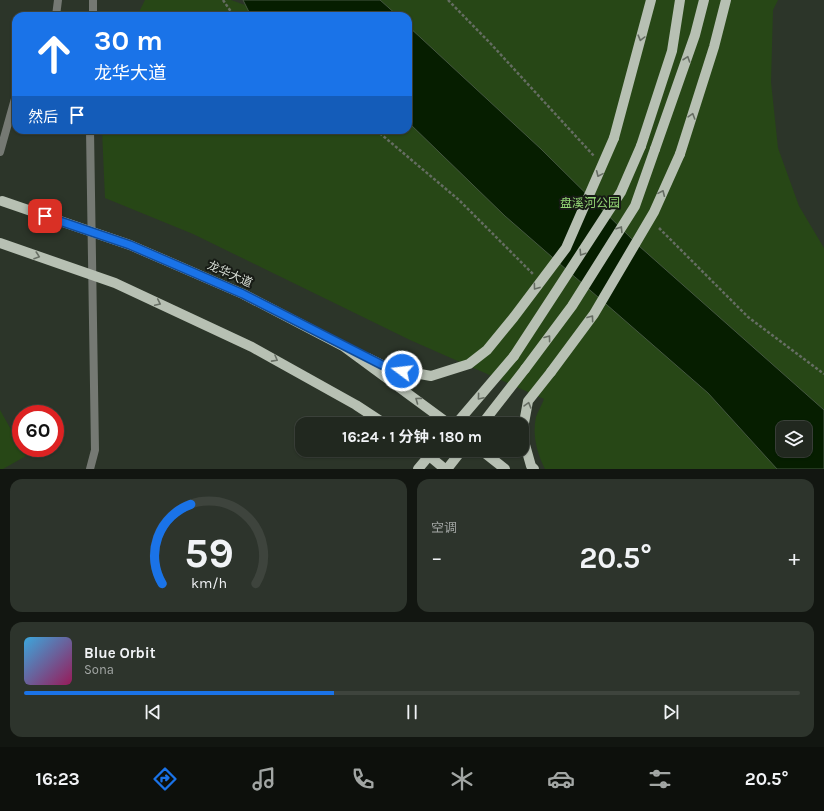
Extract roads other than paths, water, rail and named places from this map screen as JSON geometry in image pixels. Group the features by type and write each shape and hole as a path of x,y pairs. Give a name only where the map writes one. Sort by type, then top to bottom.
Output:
{"main road":[{"path":"343,346 388,368 431,376 469,364 487,350 566,248 614,138 651,0"},
{"path":"462,417 514,356 621,192 641,146 672,51 680,0"},
{"path":"487,417 572,306 635,206 695,35 704,0"},
{"path":"534,469 531,466 522,434 528,401 594,314 654,212 680,154 714,48 726,0"},
{"name":"龙华大道","path":"1,201 137,248 243,294 343,346 439,417"},
{"path":"0,243 115,283 245,343 356,405 374,417"},
{"path":"418,469 428,457"},
{"path":"431,457 446,469 456,457"},
{"path":"490,457 505,469"}],"street":[{"path":"56,12 58,0"},
{"path":"93,0 93,12"},
{"path":"0,152 12,110"},
{"path":"90,134 95,450 90,469"}],"park label":[{"name":"盘溪河公园","path":"590,203"}]}
